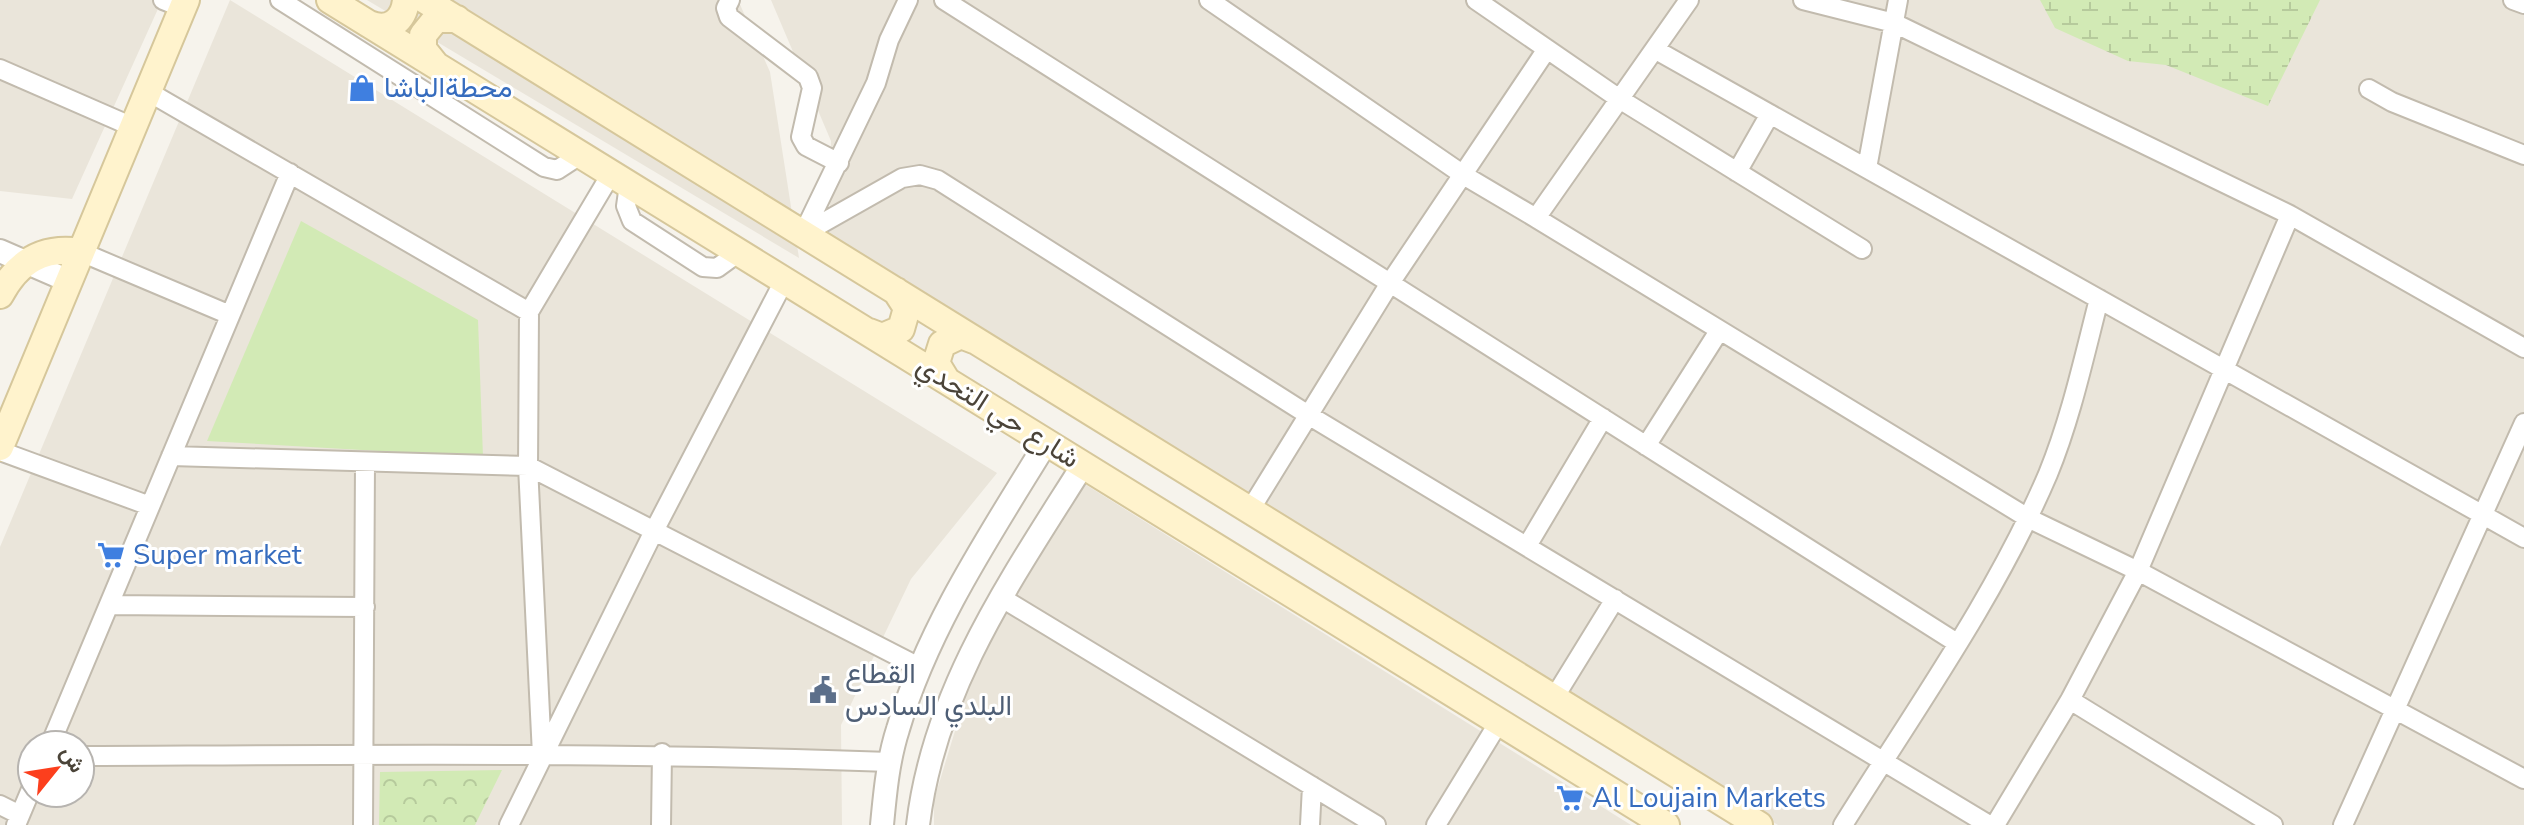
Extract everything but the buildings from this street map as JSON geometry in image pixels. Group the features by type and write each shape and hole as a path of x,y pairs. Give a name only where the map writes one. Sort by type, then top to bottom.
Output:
{"main road":[{"name":"شارع حي التحدي","path":"330,0 1666,825"},
{"path":"369,24 383,27 396,22 404,11 406,0"},
{"name":"شارع حي التحدي","path":"425,0 1759,825"},
{"path":"0,449 133,127 177,3"},
{"path":"435,65 423,49 426,28 436,19 457,19"},
{"path":"0,295 26,262 50,250 81,252"},
{"path":"869,332 889,336 905,323 907,308 896,291"},
{"path":"947,381 936,363 942,344 961,335 974,340"}],"street":[{"path":"280,0 544,167 557,170 580,155"},
{"path":"730,0 726,8 729,17 808,77 812,88 801,137 806,146 839,163"},
{"path":"803,234 839,163 908,0"},
{"path":"944,0 1957,643"},
{"path":"1209,0 1465,176 2028,518 2138,571 2524,779"},
{"path":"1476,0 1621,100 1862,249"},
{"path":"1536,218 1689,0"},
{"path":"1803,0 1894,23 2290,215 2524,348"},
{"path":"1867,168 1898,0"},
{"path":"2513,0 2524,4"},
{"path":"1250,510 1390,283 1465,176 1547,49"},
{"path":"1656,50 2524,538"},
{"path":"0,69 133,127"},
{"path":"2369,89 2524,155"},
{"path":"147,91 529,312"},
{"path":"1737,172 1770,114"},
{"path":"57,729 290,173"},
{"path":"803,234 902,178 929,177 1310,416 1992,825 2070,700 2138,571 2290,215"},
{"path":"542,758 528,466 529,312 620,179"},
{"path":"0,251 69,281"},
{"path":"81,252 230,315"},
{"path":"509,825 654,531 784,281"},
{"path":"1843,825 1957,643 2028,518 2054,456 2099,299"},
{"path":"1646,446 1719,331"},
{"path":"1527,546 1603,418"},
{"path":"2343,825 2524,423"},
{"path":"882,825 897,730 921,668 959,589 1046,443"},
{"path":"0,449 150,506"},
{"path":"171,456 528,466 921,668"},
{"path":"363,825 365,462"},
{"path":"918,825 928,770 954,683 1083,465"},
{"path":"1000,520 1021,517 1032,527 1036,541"},
{"path":"1002,598 1376,825"},
{"path":"1554,698 1615,599"},
{"path":"109,605 365,607"},
{"path":"2070,700 2273,825"},
{"path":"1436,825 1499,722"},
{"path":"661,825 662,753"},
{"path":"96,756 542,758 662,753 890,762"},
{"path":"1310,825 1312,786"},
{"path":"0,805 18,820"}],"shaded area":[{"path":"0,0 162,0 72,199 0,191"},
{"path":"230,0 997,473 911,579 841,725 842,825 0,825 0,547"},
{"path":"367,0 738,0 770,72 799,258"},
{"path":"771,0 2524,0 2524,825 1778,825 829,251 831,141"},
{"path":"1075,478 1631,825 934,825 934,800 986,629"}],"green space":[{"path":"2040,0 2320,0 2268,106 2166,65 2128,61 2055,28"},
{"path":"301,221 478,320 483,457 207,441"},
{"path":"502,770 475,825 379,825 380,772"}],"place":[{"name":"محطةالباشا","path":"362,88"},
{"name":"Super market","path":"111,555"},
{"name":"القطاع البلدي السادس","path":"823,690"},
{"name":"Al Loujain Markets","path":"1570,798"}]}
